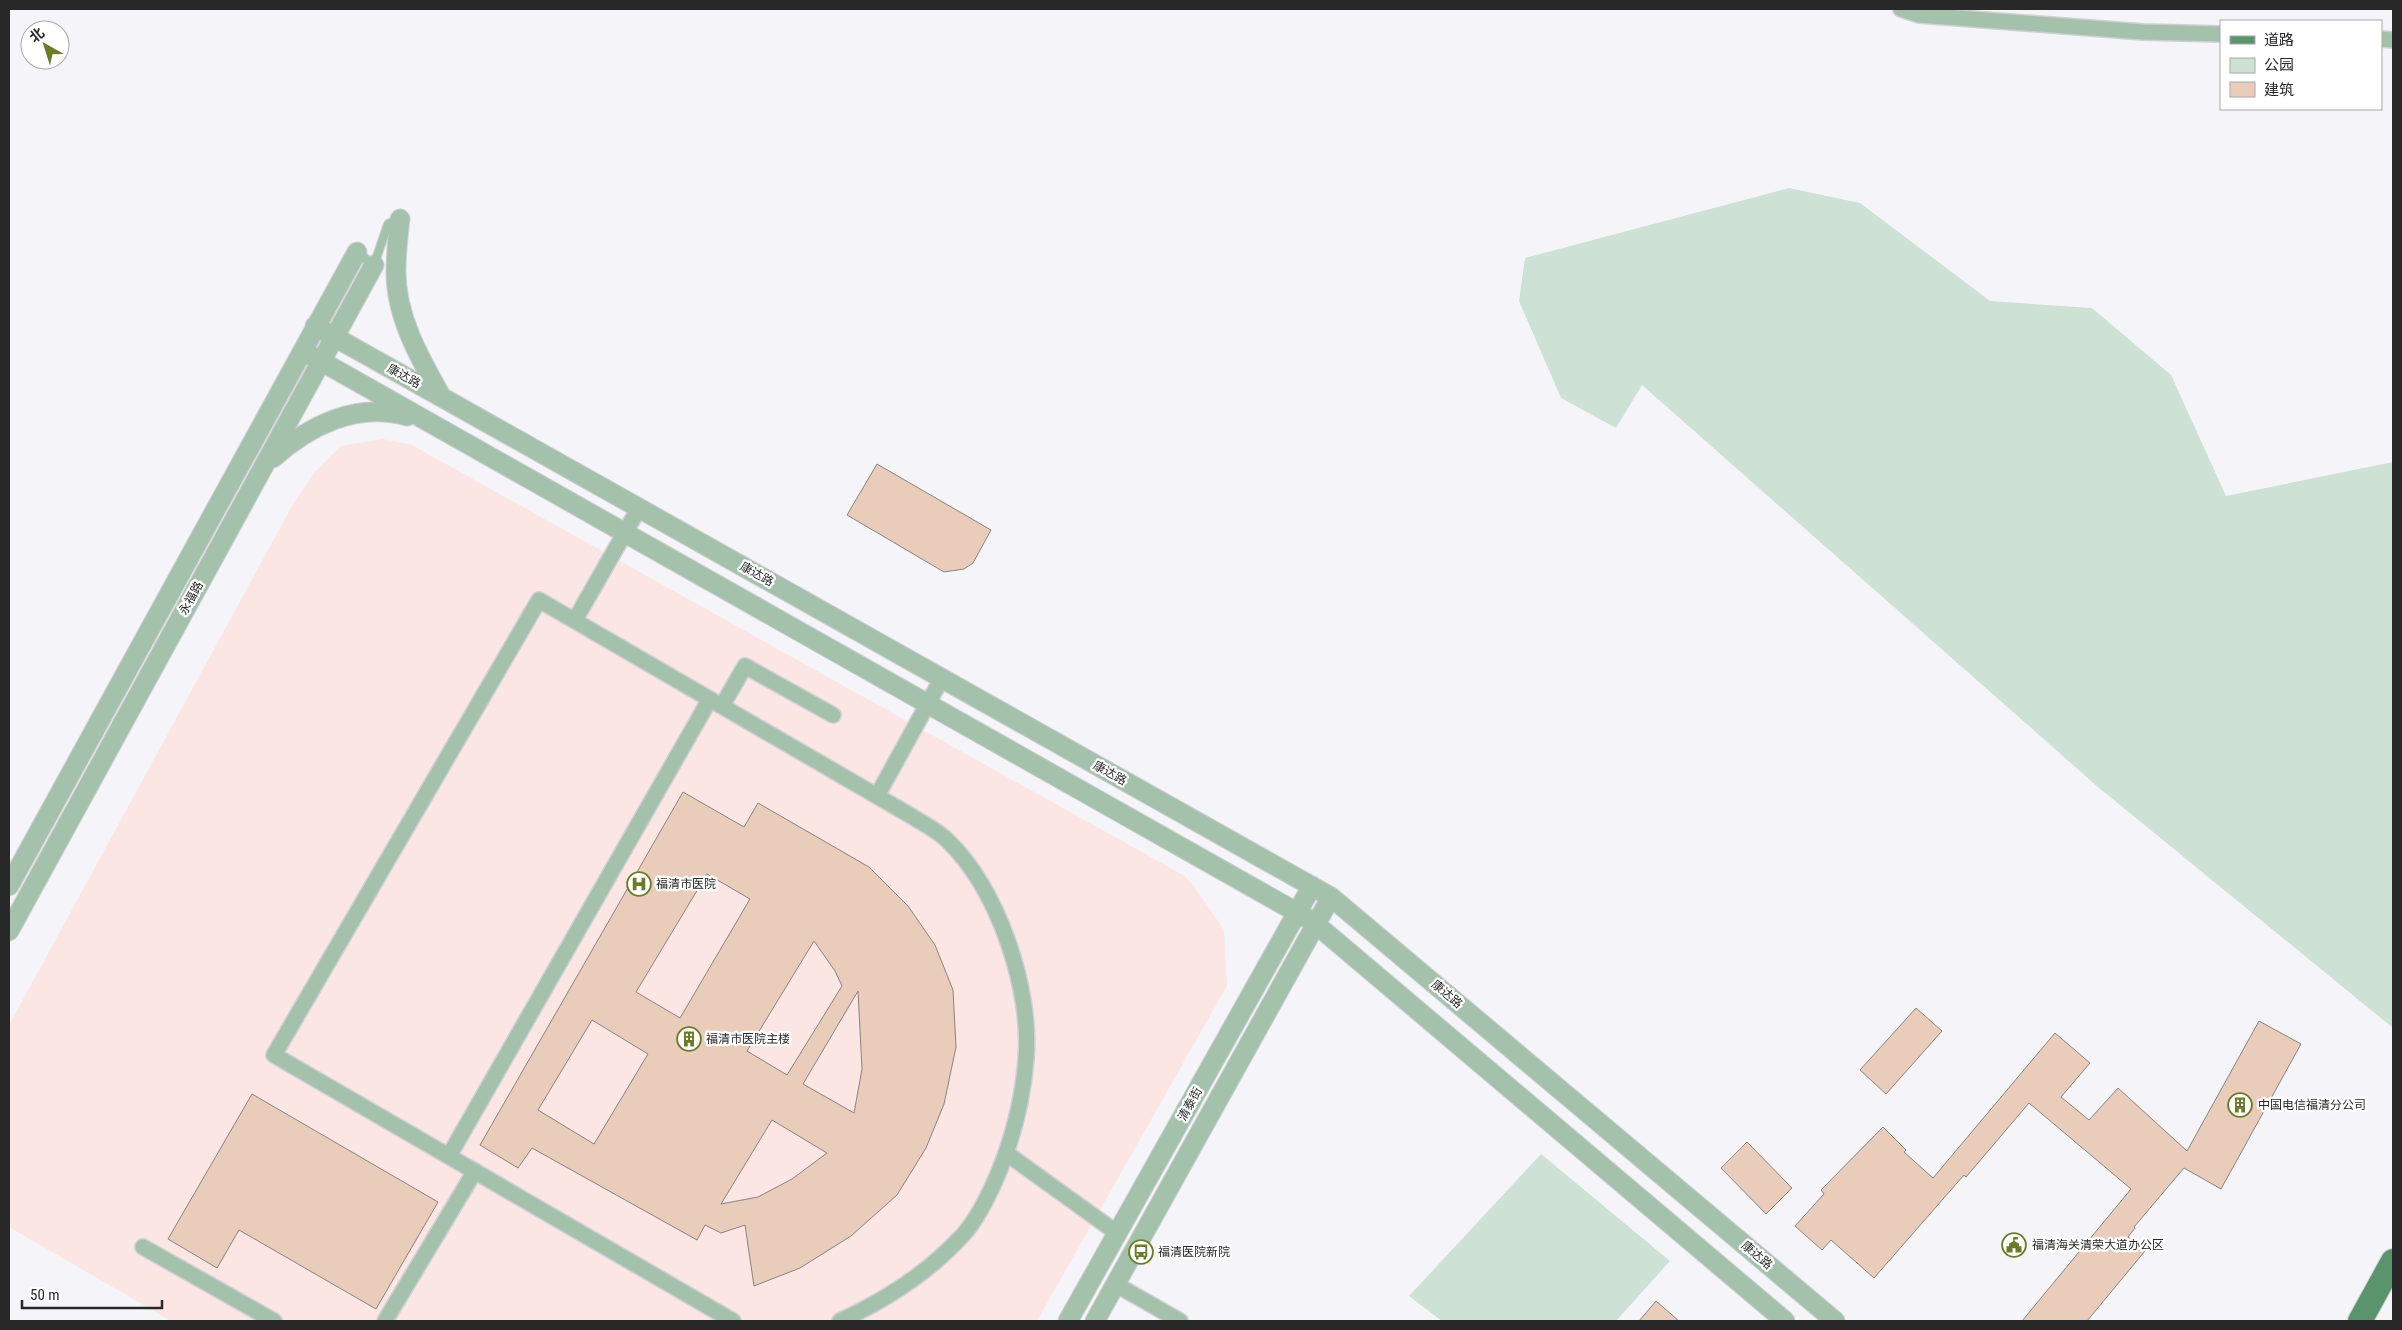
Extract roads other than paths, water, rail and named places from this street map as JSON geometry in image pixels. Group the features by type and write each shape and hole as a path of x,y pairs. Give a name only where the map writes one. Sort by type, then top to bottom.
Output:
{"main road":[{"path":"2360,1321 2393,1262"}],"street":[{"path":"1900,9 1919,14 2003,15 2143,32 2220,34"},
{"path":"400,219 395,270 399,303 410,338 442,397"},
{"name":"永福路","path":"9,886 357,252"},
{"name":"永福路","path":"9,931 374,264"},
{"name":"康达路","path":"315,326 1331,897 1835,1321"},
{"path":"303,351 1316,925 1785,1321"},
{"path":"263,467 290,444 320,425 361,411 392,412 428,422"},
{"path":"575,620 626,534 639,508"},
{"path":"733,1321 274,1055 539,600 877,796 947,839 973,871 997,911 1014,962 1025,1015 1026,1058 1012,1138 992,1188 964,1234 918,1277 865,1309 840,1321"},
{"path":"449,1156 716,703 745,666 833,715"},
{"path":"877,796 942,678"},
{"name":"清泰街","path":"1068,1321 1312,886"},
{"name":"清泰街","path":"1095,1321 1331,897"},
{"path":"1006,1153 1117,1232"},
{"path":"385,1321 474,1171"},
{"path":"143,1246 274,1321"},
{"path":"1115,1284 1180,1321"}],"lane":[{"path":"357,252 374,264 388,224 400,219"}],"place":[{"name":"福清市医院","path":"639,884"},
{"name":"福清市医院主楼","path":"689,1039"},
{"name":"中国电信福清分公司","path":"2240,1105"},
{"name":"福清海关清荣大道办公区","path":"2014,1245"},
{"name":"福清医院新院","path":"1141,1252"}]}
